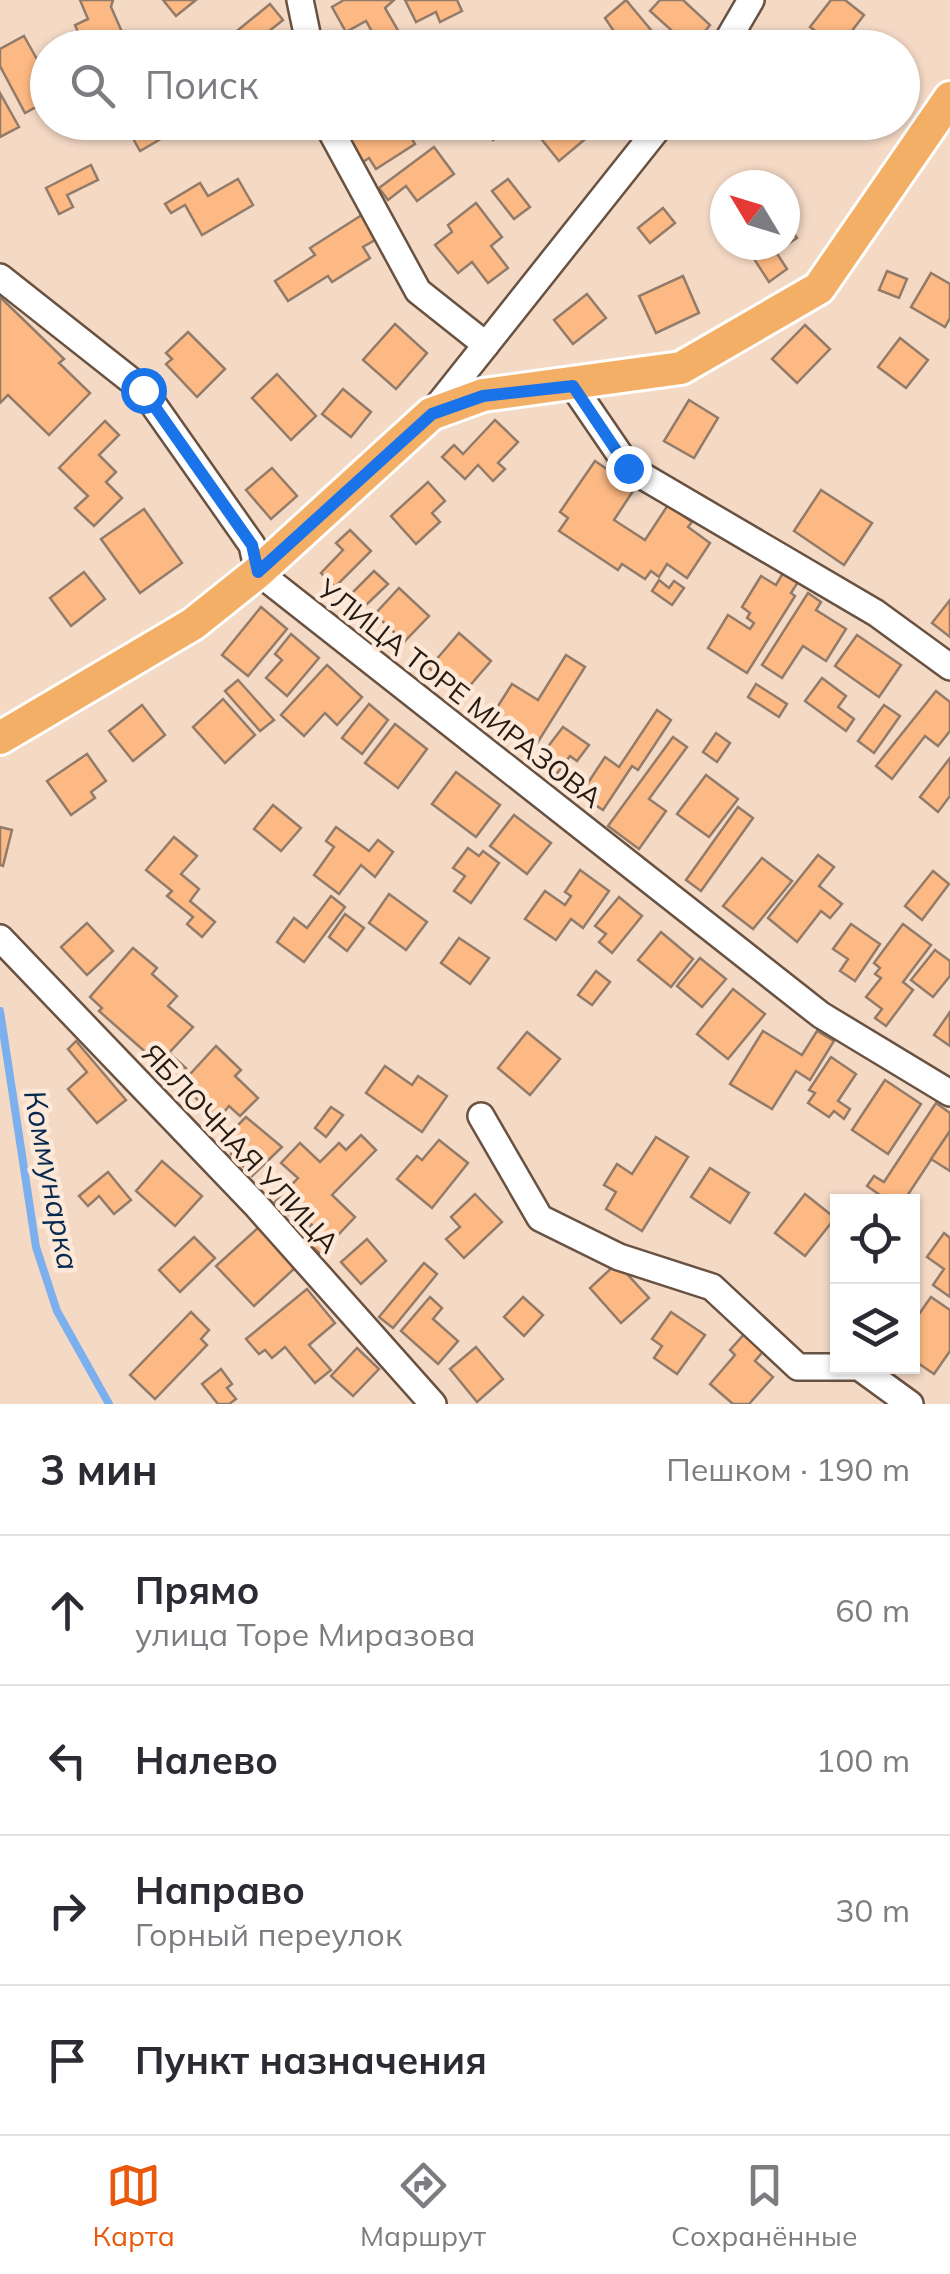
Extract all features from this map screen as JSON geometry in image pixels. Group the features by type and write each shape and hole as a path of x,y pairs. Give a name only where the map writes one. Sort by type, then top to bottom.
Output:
{"main road":[{"path":"0,738 193,624 258,572 432,414 483,396 680,368 819,288 950,98"}],"street":[{"path":"300,0 306,30"},
{"path":"734,30 751,0"},
{"path":"336,140 418,291 486,345"},
{"path":"432,414 649,140"},
{"name":"УЛИЦА ТОРЕ МИРАЗОВА","path":"0,277 143,390 252,545 258,572 821,1015 950,1094"},
{"path":"573,386 628,468 876,613 950,668"},
{"name":"ЯБЛОЧНАЯ УЛИЦА","path":"0,938 255,1204 433,1404"},
{"path":"480,1116 540,1218 619,1257 712,1286 798,1367 858,1367 910,1404"}],"building":[{"path":"80,0 113,0 111,7 121,30 77,30 75,25 88,19"},
{"path":"163,0 196,0 176,16"},
{"path":"344,0 394,0 385,8 398,30 371,30 366,21 345,30 332,7"},
{"path":"405,0 457,0 462,11 440,22 436,12 416,22"},
{"path":"626,0 651,30 613,30 605,18"},
{"path":"660,0 683,0 710,25 706,30 671,30 650,11"},
{"path":"831,0 845,0 864,15 853,30 810,27"},
{"path":"270,4 283,20 270,30 238,30"},
{"path":"24,36 30,47 30,110 25,113 0,66 0,49"},
{"path":"0,93 19,127 0,137"},
{"path":"134,140 159,140 140,151"},
{"path":"345,140 413,140 415,144 376,169 369,158 360,164"},
{"path":"542,140 584,140 559,161"},
{"path":"434,147 454,174 417,201 406,186 388,200 379,188"},
{"path":"91,165 98,180 67,195 73,207 59,214 46,188"},
{"path":"238,179 253,205 202,235 185,205 171,213 165,204 200,183 208,196"},
{"path":"508,179 530,207 514,219 492,191"},
{"path":"476,203 502,237 491,246 508,268 488,283 472,262 458,273 435,245 452,232 448,225"},
{"path":"663,208 675,223 650,243 638,228"},
{"path":"365,213 380,237 363,247 370,258 332,282 328,276 288,301 275,281 315,255 310,248"},
{"path":"755,260 781,260 787,269 769,282"},
{"path":"887,271 907,279 899,298 879,290"},
{"path":"931,273 950,284 950,318 945,327 911,307"},
{"path":"683,276 699,313 656,333 639,296"},
{"path":"587,294 606,318 573,344 554,320"},
{"path":"0,297 64,359 59,363 90,393 49,435 8,395 0,403"},
{"path":"395,324 427,353 396,389 363,360"},
{"path":"805,325 830,349 797,383 772,359"},
{"path":"188,332 225,369 197,397 166,364 172,359 166,353"},
{"path":"900,338 928,360 906,388 878,367"},
{"path":"277,374 316,416 291,440 252,398"},
{"path":"343,389 371,412 351,437 322,414"},
{"path":"689,400 718,418 694,458 664,441"},
{"path":"495,420 518,442 498,463 505,469 493,481 478,465 465,479 442,457 454,445 463,454"},
{"path":"105,421 119,435 99,455 116,472 106,482 122,498 94,526 75,508 88,496 59,468"},
{"path":"595,461 635,488 614,520 645,540 668,505 692,522 688,527 710,543 687,578 667,564 659,577 651,571 645,579 622,564 618,570 559,531 568,518 560,512"},
{"path":"272,468 297,496 271,519 246,490"},
{"path":"428,482 445,501 432,513 440,522 416,544 391,516"},
{"path":"821,490 872,523 844,565 794,531"},
{"path":"144,509 182,563 140,593 101,539"},
{"path":"350,530 371,551 335,587 321,573 343,550 336,543"},
{"path":"374,571 388,584 365,606 352,593"},
{"path":"84,572 105,599 71,626 50,598"},
{"path":"783,573 798,582 791,593 795,596 747,673 708,648 728,615 750,629 754,623 742,607 761,576 776,585"},
{"path":"659,580 669,588 674,581 684,588 672,605 652,591"},
{"path":"399,588 429,616 404,642 375,614"},
{"path":"808,593 821,602 816,610 846,629 826,661 803,646 782,678 762,665"},
{"path":"950,600 950,637 932,623"},
{"path":"261,607 287,629 248,676 222,655"},
{"path":"459,633 491,661 461,696 429,668"},
{"path":"291,634 319,658 287,696 266,678 282,660 275,654"},
{"path":"857,635 901,665 879,697 835,666"},
{"path":"566,655 585,667 536,745 491,717 512,684 538,700"},
{"path":"327,665 362,697 337,725 325,713 304,736 281,715"},
{"path":"822,678 846,696 838,707 854,719 846,731 805,701"},
{"path":"238,680 274,720 260,731 225,691"},
{"path":"756,684 787,704 779,717 748,697"},
{"path":"936,691 950,702 950,731 938,746 925,736 892,779 876,766"},
{"path":"223,699 255,735 225,763 193,727"},
{"path":"369,704 388,720 362,754 342,738"},
{"path":"142,705 165,735 133,761 109,731"},
{"path":"884,705 900,716 874,753 858,741"},
{"path":"657,710 671,720 638,770 632,766 603,810 580,795 605,757 619,767"},
{"path":"395,724 427,749 398,788 365,763"},
{"path":"563,727 589,745 577,761 570,756 556,775 537,761"},
{"path":"716,733 730,743 717,762 703,752"},
{"path":"673,737 687,747 649,799 666,811 639,849 608,826"},
{"path":"87,754 106,781 91,792 95,798 71,815 47,781"},
{"path":"950,758 950,796 938,812 920,797"},
{"path":"456,772 500,805 476,837 432,804"},
{"path":"706,775 738,799 709,837 677,814"},
{"path":"273,805 301,828 281,851 254,829"},
{"path":"738,807 753,818 701,891 686,880"},
{"path":"514,815 551,843 527,874 490,846"},
{"path":"0,827 12,830 3,866 0,865"},
{"path":"336,827 369,851 378,840 393,852 375,877 361,865 339,894 314,875 334,847 326,841"},
{"path":"174,837 197,856 181,874 199,889 190,901 215,922 202,937 187,924 193,917 167,896 172,891 146,870"},
{"path":"468,848 479,856 483,851 499,863 471,903 454,891 465,876 453,868"},
{"path":"818,855 834,867 819,886 842,904 830,918 821,911 797,942 768,918"},
{"path":"762,858 792,881 753,929 723,906"},
{"path":"580,870 609,891 583,928 571,919 556,940 525,919 545,891 565,905 571,896 565,892"},
{"path":"933,871 949,884 922,920 905,906"},
{"path":"389,894 427,922 406,950 369,923"},
{"path":"331,896 345,907 304,962 277,942 294,918 307,928"},
{"path":"619,897 642,916 612,953 599,942 606,934 595,926"},
{"path":"345,914 364,928 347,951 329,937"},
{"path":"87,923 113,951 87,975 61,947"},
{"path":"851,924 880,944 855,981 840,971 848,959 833,949"},
{"path":"903,924 931,945 903,982 913,990 886,1026 875,1018 882,1009 866,997 881,978 875,974 880,968 874,963"},
{"path":"661,932 693,959 671,987 638,960"},
{"path":"459,938 489,958 470,984 441,963"},
{"path":"133,948 157,968 152,974 177,996 168,1006 193,1027 169,1053 186,1068 172,1084 155,1069 159,1064 99,1011 102,1008 90,997"},
{"path":"935,950 950,961 950,976 933,997 911,980"},
{"path":"700,958 726,979 702,1007 677,986"},
{"path":"596,971 610,982 592,1005 578,995"},
{"path":"733,989 765,1014 728,1059 697,1034"},
{"path":"950,1012 950,1046 934,1035"},
{"path":"763,1031 802,1055 817,1031 834,1041 810,1080 796,1071 772,1109 730,1084"},
{"path":"527,1032 560,1059 530,1095 498,1068"},
{"path":"76,1041 126,1100 97,1123 68,1089 87,1072 68,1049"},
{"path":"216,1046 241,1070 235,1076 258,1098 240,1116 229,1106 218,1119 181,1084"},
{"path":"831,1057 856,1074 838,1101 850,1109 844,1119 834,1111 829,1117 808,1103 815,1093 809,1090"},
{"path":"385,1066 412,1085 418,1076 447,1096 422,1132 366,1093"},
{"path":"885,1080 921,1104 888,1154 852,1130"},
{"path":"936,1103 950,1113 950,1131 908,1194 878,1194 867,1186 874,1176 884,1182"},
{"path":"331,1107 343,1115 326,1137 315,1128"},
{"path":"246,1117 282,1147 252,1176 231,1154 237,1148 226,1137"},
{"path":"950,1131 950,1171 931,1159"},
{"path":"361,1135 376,1150 332,1195 355,1217 320,1254 301,1235 312,1225 295,1208 288,1215 275,1202 298,1178 281,1163 300,1143 320,1162 339,1143 346,1150"},
{"path":"656,1137 688,1157 642,1231 606,1209 616,1192 604,1185 617,1164 632,1174"},
{"path":"439,1140 468,1163 432,1208 397,1179 417,1156 422,1160"},
{"path":"162,1161 202,1196 175,1226 136,1191"},
{"path":"710,1168 749,1193 730,1223 691,1197"},
{"path":"108,1172 131,1200 114,1214 99,1196 88,1206 79,1196"},
{"path":"475,1194 502,1222 464,1258 446,1239 460,1227 451,1217"},
{"path":"805,1194 830,1214 830,1224 805,1256 775,1233"},
{"path":"259,1227 296,1267 254,1306 216,1266"},
{"path":"944,1233 950,1238 950,1297 933,1285 944,1269 927,1257"},
{"path":"194,1237 215,1258 180,1292 159,1270"},
{"path":"367,1239 386,1261 361,1284 341,1262"},
{"path":"424,1263 437,1274 393,1328 379,1317"},
{"path":"617,1263 649,1298 621,1323 590,1288"},
{"path":"307,1289 335,1323 309,1345 331,1370 315,1383 285,1347 272,1358 265,1350 259,1354 246,1339"},
{"path":"430,1297 442,1308 433,1319 458,1341 438,1364 401,1331"},
{"path":"523,1297 543,1315 524,1336 504,1317"},
{"path":"931,1297 950,1310 950,1351 934,1374 920,1364 920,1313"},
{"path":"191,1312 209,1330 201,1339 207,1345 155,1399 130,1375"},
{"path":"671,1312 705,1335 677,1374 654,1358 662,1346 652,1339"},
{"path":"747,1331 766,1348 755,1361 773,1377 749,1404 733,1404 710,1384 735,1355 730,1350"},
{"path":"476,1347 503,1379 477,1402 450,1369"},
{"path":"357,1348 379,1369 353,1396 331,1376"},
{"path":"221,1369 232,1384 227,1388 236,1399 229,1404 218,1404 202,1384"}],"waterway":[{"name":"Коммунарка","path":"0,1011 36,1247 57,1311 109,1404"}],"route":[{"path":"143,390 252,545 258,572 393,445 432,414 483,396 573,386 628,468"}]}
